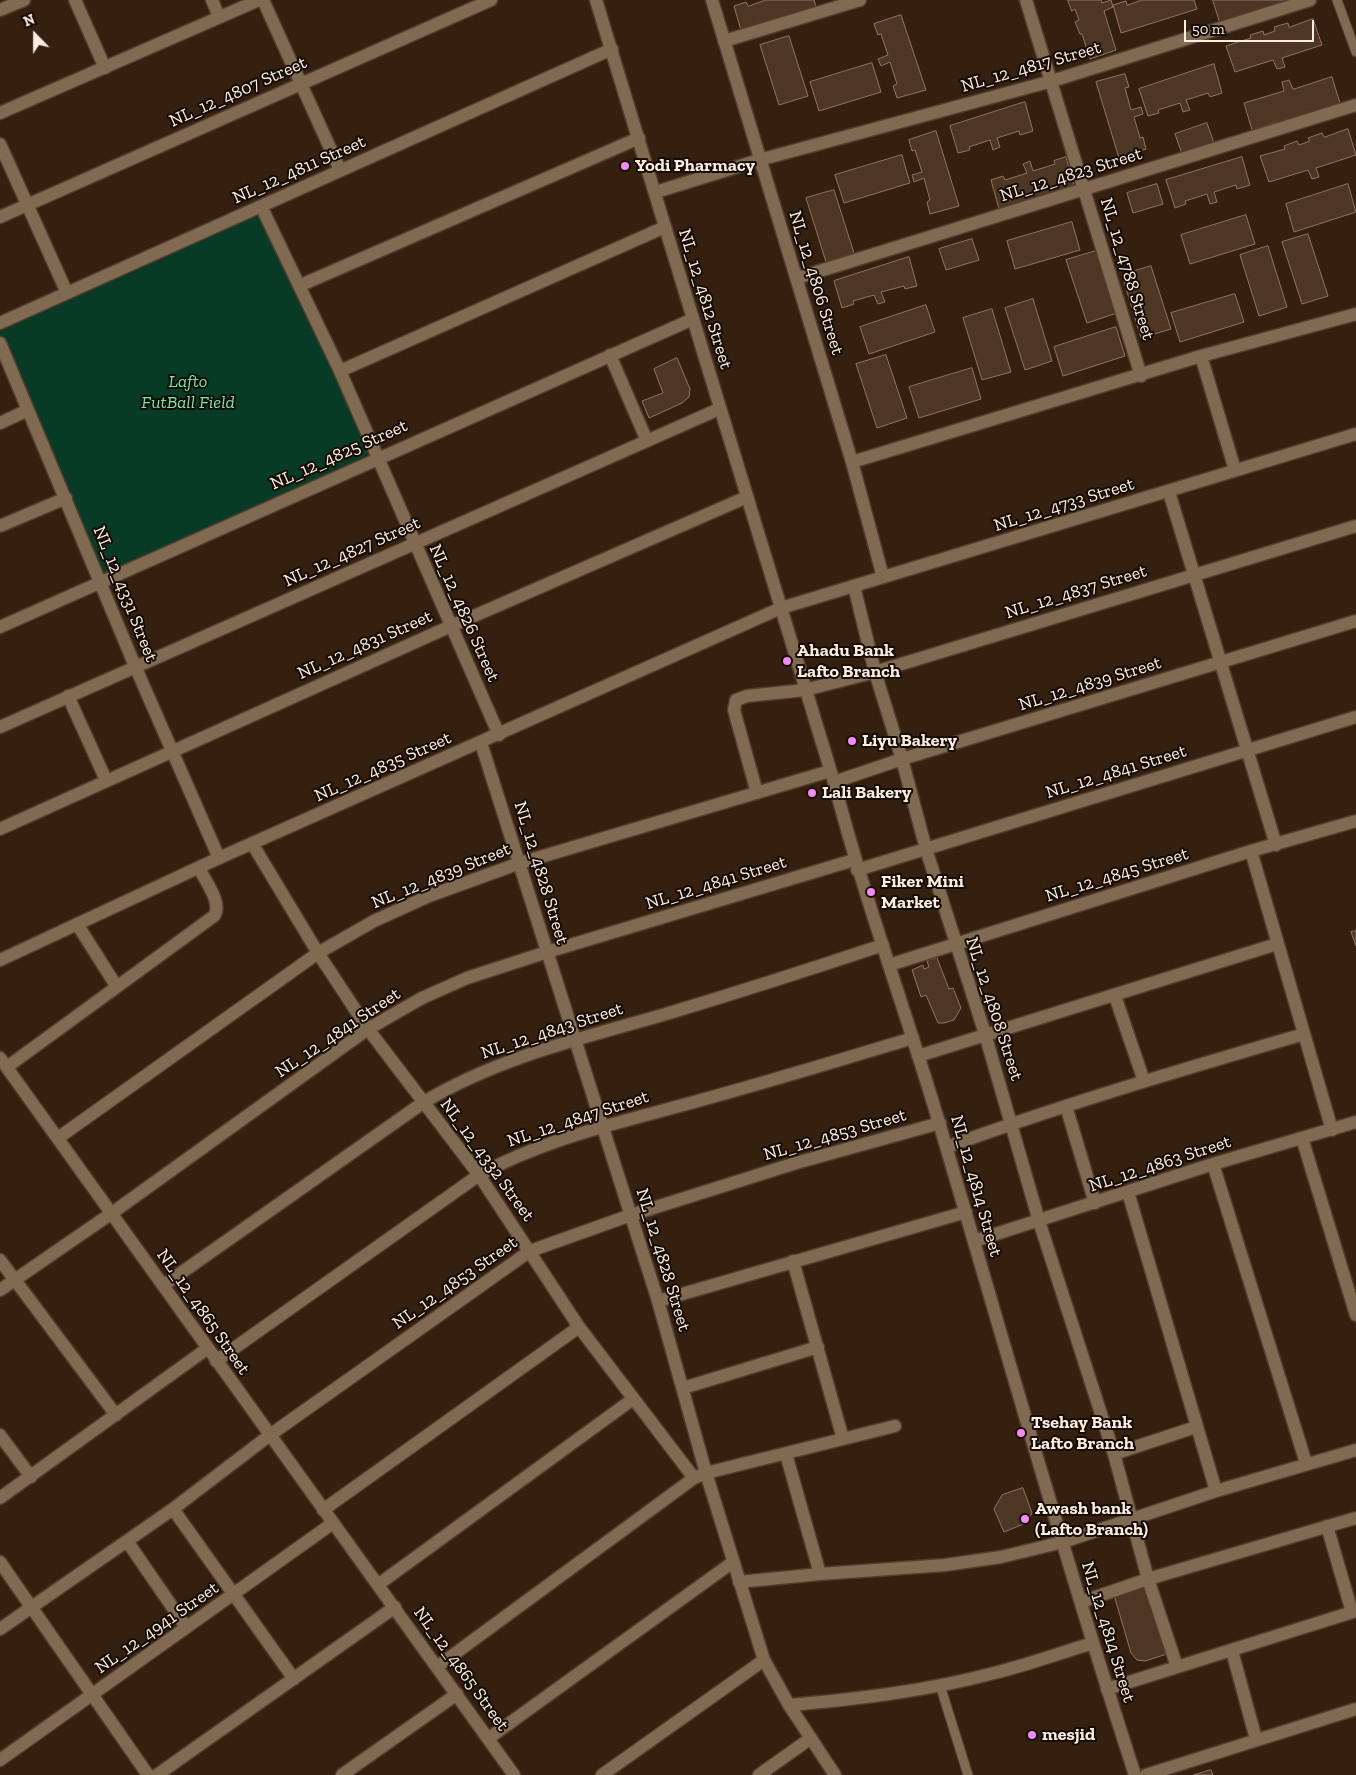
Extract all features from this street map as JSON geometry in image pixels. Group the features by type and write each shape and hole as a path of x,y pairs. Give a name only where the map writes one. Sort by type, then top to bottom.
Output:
{"street":[{"path":"0,10 24,0"},
{"path":"75,0 105,68"},
{"path":"212,0 218,17"},
{"path":"0,113 258,0"},
{"path":"263,0 340,170"},
{"name":"NL_12_4807 Street","path":"0,217 491,0"},
{"name":"NL_12_4812 Street","path":"596,0 656,192 719,409 782,608"},
{"name":"NL_12_4806 Street","path":"712,0 852,462 883,577"},
{"path":"724,41 860,0"},
{"name":"NL_12_4788 Street","path":"1026,0 1141,376"},
{"name":"NL_12_4817 Street","path":"656,192 760,160 1052,80 1310,0"},
{"name":"NL_12_4811 Street","path":"0,323 612,49"},
{"name":"NL_12_4823 Street","path":"797,278 1356,105"},
{"path":"301,285 639,138"},
{"path":"0,144 67,293"},
{"name":"NL_12_4826 Street","path":"261,206 301,285 340,371 499,734"},
{"path":"340,371 665,227"},
{"path":"852,462 1141,376 1201,356 1356,314"},
{"name":"NL_12_4825 Street","path":"0,626 100,580 693,319"},
{"name":"NL_12_4331 Street","path":"0,343 171,751 220,858"},
{"path":"610,355 647,441"},
{"path":"1201,356 1235,470"},
{"name":"NL_12_4827 Street","path":"0,727 719,409"},
{"path":"0,423 28,410"},
{"name":"NL_12_4733 Street","path":"782,608 1356,434"},
{"path":"1169,492 1276,845"},
{"name":"NL_12_4831 Street","path":"0,829 451,626 747,497"},
{"path":"0,526 66,498"},
{"name":"NL_12_4837 Street","path":"757,792 734,710 736,700 747,696 805,690 875,672 1356,526"},
{"name":"NL_12_4808 Street","path":"854,586 875,672 902,759 926,848 984,1034 1039,1221"},
{"name":"NL_12_4814 Street","path":"782,608 832,776 856,865 940,1123 1062,1542 1135,1775"},
{"name":"NL_12_4835 Street","path":"0,960 220,858 253,845 782,608"},
{"name":"NL_12_4839 Street","path":"58,1138 318,953 374,921 429,896 520,863 757,792 902,759 1356,621"},
{"path":"68,696 106,780"},
{"name":"NL_12_4841 Street","path":"0,1290 112,1213 368,1029 422,998 467,978 547,952 856,865 926,848 1356,717"},
{"name":"NL_12_4828 Street","path":"481,743 658,1301 706,1473 764,1660 789,1705 835,1775"},
{"name":"NL_12_4845 Street","path":"889,965 1251,851 1356,821"},
{"name":"NL_12_4332 Street","path":"253,845 318,953 368,1029 479,1175 579,1327 694,1478"},
{"path":"1251,851 1332,1130"},
{"path":"3,1063 117,987 214,916 218,911 217,904 199,868"},
{"path":"77,924 117,987"},
{"name":"NL_12_4843 Street","path":"164,1285 424,1102 455,1084 521,1056 740,992 883,944"},
{"path":"918,1056 1277,944"},
{"path":"1115,996 1144,1081"},
{"path":"947,1147 1144,1081 1304,1034"},
{"name":"NL_12_4847 Street","path":"216,1361 479,1175 530,1151 604,1127 770,1082 913,1038"},
{"name":"NL_12_4865 Street","path":"3,1063 164,1285 323,1510 438,1666 514,1775"},
{"path":"1066,1106 1095,1203"},
{"name":"NL_12_4863 Street","path":"974,1241 1213,1164 1356,1122"},
{"name":"NL_12_4853 Street","path":"0,1629 127,1542 270,1435 530,1251 631,1215 796,1163 940,1123"},
{"path":"1302,1138 1356,1315"},
{"path":"1213,1164 1306,1464"},
{"path":"1128,1192 1216,1492"},
{"path":"658,1301 966,1212"},
{"path":"1039,1221 1114,1454 1148,1579 1177,1667"},
{"path":"0,1260 116,1415"},
{"path":"793,1261 843,1439"},
{"path":"323,1510 579,1327"},
{"path":"683,1388 818,1347"},
{"path":"0,1498 208,1348"},
{"path":"379,1584 633,1399"},
{"path":"438,1666 694,1478 706,1473 895,1426"},
{"path":"1114,1454 1196,1427"},
{"path":"0,1435 31,1477"},
{"path":"739,1582 945,1565 1001,1557 1062,1542 1216,1492 1356,1450"},
{"path":"786,1454 820,1574"},
{"path":"173,1509 294,1679"},
{"path":"1080,1602 1148,1579 1356,1518"},
{"name":"NL_12_4941 Street","path":"0,1760 333,1523"},
{"path":"1107,1688 1354,1612 1327,1526"},
{"path":"127,1542 186,1627"},
{"path":"0,1562 148,1775"},
{"path":"489,1738 733,1562"},
{"path":"157,1775 395,1607"},
{"path":"789,1705 866,1698 994,1674 1093,1642"},
{"path":"1232,1651 1256,1739"},
{"path":"602,1775 764,1660"},
{"path":"342,1775 457,1694"},
{"path":"1146,1775 1356,1708"},
{"path":"759,1775 811,1738"}],"lane":[{"path":"1337,0 1356,52"},
{"path":"940,1685 968,1775"}],"green space":[{"name":"Lafto FutBall Field","path":"260,208 378,458 102,584 34,411 0,335 0,323"}],"building":[{"path":"766,0 814,0 817,10 742,34 734,6 746,2 748,6"},
{"path":"1068,0 1101,0 1102,3 1111,0 1113,7 1104,11 1116,50 1090,59 1082,34 1080,34 1075,22 1079,20 1075,9 1072,11"},
{"path":"1142,0 1194,0 1197,9 1121,33 1113,5 1126,1 1127,5"},
{"path":"1213,0 1293,0 1220,22"},
{"path":"901,15 926,90 897,98 893,86 897,84 890,62 881,66 878,59 888,55 881,34 878,35 874,24"},
{"path":"1313,19 1322,45 1282,58 1285,67 1277,69 1273,60 1235,72 1226,46 1251,38 1250,35 1263,31 1264,35 1275,31 1274,27 1288,23 1289,27"},
{"path":"789,36 808,96 779,105 760,45"},
{"path":"872,63 881,92 819,111 810,82"},
{"path":"1214,64 1222,93 1210,97 1208,93 1186,100 1190,110 1183,112 1180,103 1158,110 1159,113 1148,116 1139,89"},
{"path":"1125,74 1129,87 1125,88 1131,110 1141,107 1143,114 1134,117 1140,138 1143,137 1146,149 1119,158 1096,82"},
{"path":"1332,77 1340,103 1315,111 1316,114 1303,118 1302,115 1291,118 1292,122 1278,126 1277,122 1252,130 1244,103 1284,91 1282,82 1289,80 1293,89"},
{"path":"1025,102 1033,131 1020,135 1019,131 997,138 1000,147 993,150 990,140 969,147 970,150 958,153 950,126"},
{"path":"1207,123 1214,143 1182,154 1175,134"},
{"path":"1348,129 1356,155 1316,168 1319,177 1312,179 1308,170 1269,182 1260,156 1285,149 1284,146 1297,141 1299,145 1310,141 1308,138 1322,133 1324,137"},
{"path":"936,131 959,206 930,214 927,202 930,200 924,178 914,182 912,175 922,172 915,150 912,151 909,140"},
{"path":"902,155 910,183 844,203 835,175"},
{"path":"1066,157 1074,185 999,209 991,180 1003,176 1005,180 1027,173 1023,164 1030,161 1033,171 1055,164 1054,161"},
{"path":"1242,157 1250,185 1237,189 1236,185 1214,192 1217,202 1210,204 1207,194 1185,201 1186,204 1175,208 1166,180"},
{"path":"1157,184 1163,204 1133,213 1127,193"},
{"path":"1348,184 1356,212 1294,232 1286,204"},
{"path":"834,190 854,253 826,262 806,198"},
{"path":"1246,215 1255,244 1190,264 1181,235"},
{"path":"1072,222 1080,250 1015,269 1007,241"},
{"path":"1308,234 1328,296 1302,304 1282,242"},
{"path":"972,239 979,260 946,270 939,249"},
{"path":"1268,246 1287,307 1259,316 1240,255"},
{"path":"1096,251 1117,313 1087,323 1066,260"},
{"path":"909,257 917,286 905,289 904,286 881,292 885,302 878,304 874,295 853,301 854,304 842,308 834,281"},
{"path":"1151,266 1171,329 1141,338 1122,275"},
{"path":"1235,294 1244,322 1180,342 1171,313"},
{"path":"1033,299 1052,361 1025,370 1005,308"},
{"path":"926,305 935,332 869,354 860,327"},
{"path":"992,309 1011,372 982,380 963,318"},
{"path":"1116,327 1125,356 1063,376 1054,347"},
{"path":"886,355 907,418 877,428 856,364"},
{"path":"677,358 690,389 689,397 682,403 649,418 642,401 663,393 654,369"},
{"path":"972,368 981,399 919,418 909,387"},
{"path":"1356,931 1356,946 1351,932"},
{"path":"937,958 949,989 953,988 961,1008 954,1020 944,1023 938,1023 926,995 921,997 912,970 923,965 924,969 929,967 927,961"},
{"path":"1023,1488 1032,1513 1026,1523 1004,1532 994,1509 1002,1495"},
{"path":"1144,1583 1167,1654 1145,1661 1137,1660 1131,1653 1114,1595"},
{"path":"1211,1770 1213,1775 1194,1775"}],"place":[{"name":"Yodi Pharmacy","path":"625,166"},
{"name":"Ahadu Bank Lafto Branch","path":"787,661"},
{"name":"Liyu Bakery","path":"852,741"},
{"name":"Lali Bakery","path":"812,793"},
{"name":"Fiker Mini Market","path":"871,892"},
{"name":"Tsehay Bank Lafto Branch","path":"1021,1433"},
{"name":"Awash bank (Lafto Branch)","path":"1025,1519"},
{"name":"mesjid","path":"1032,1735"}]}
